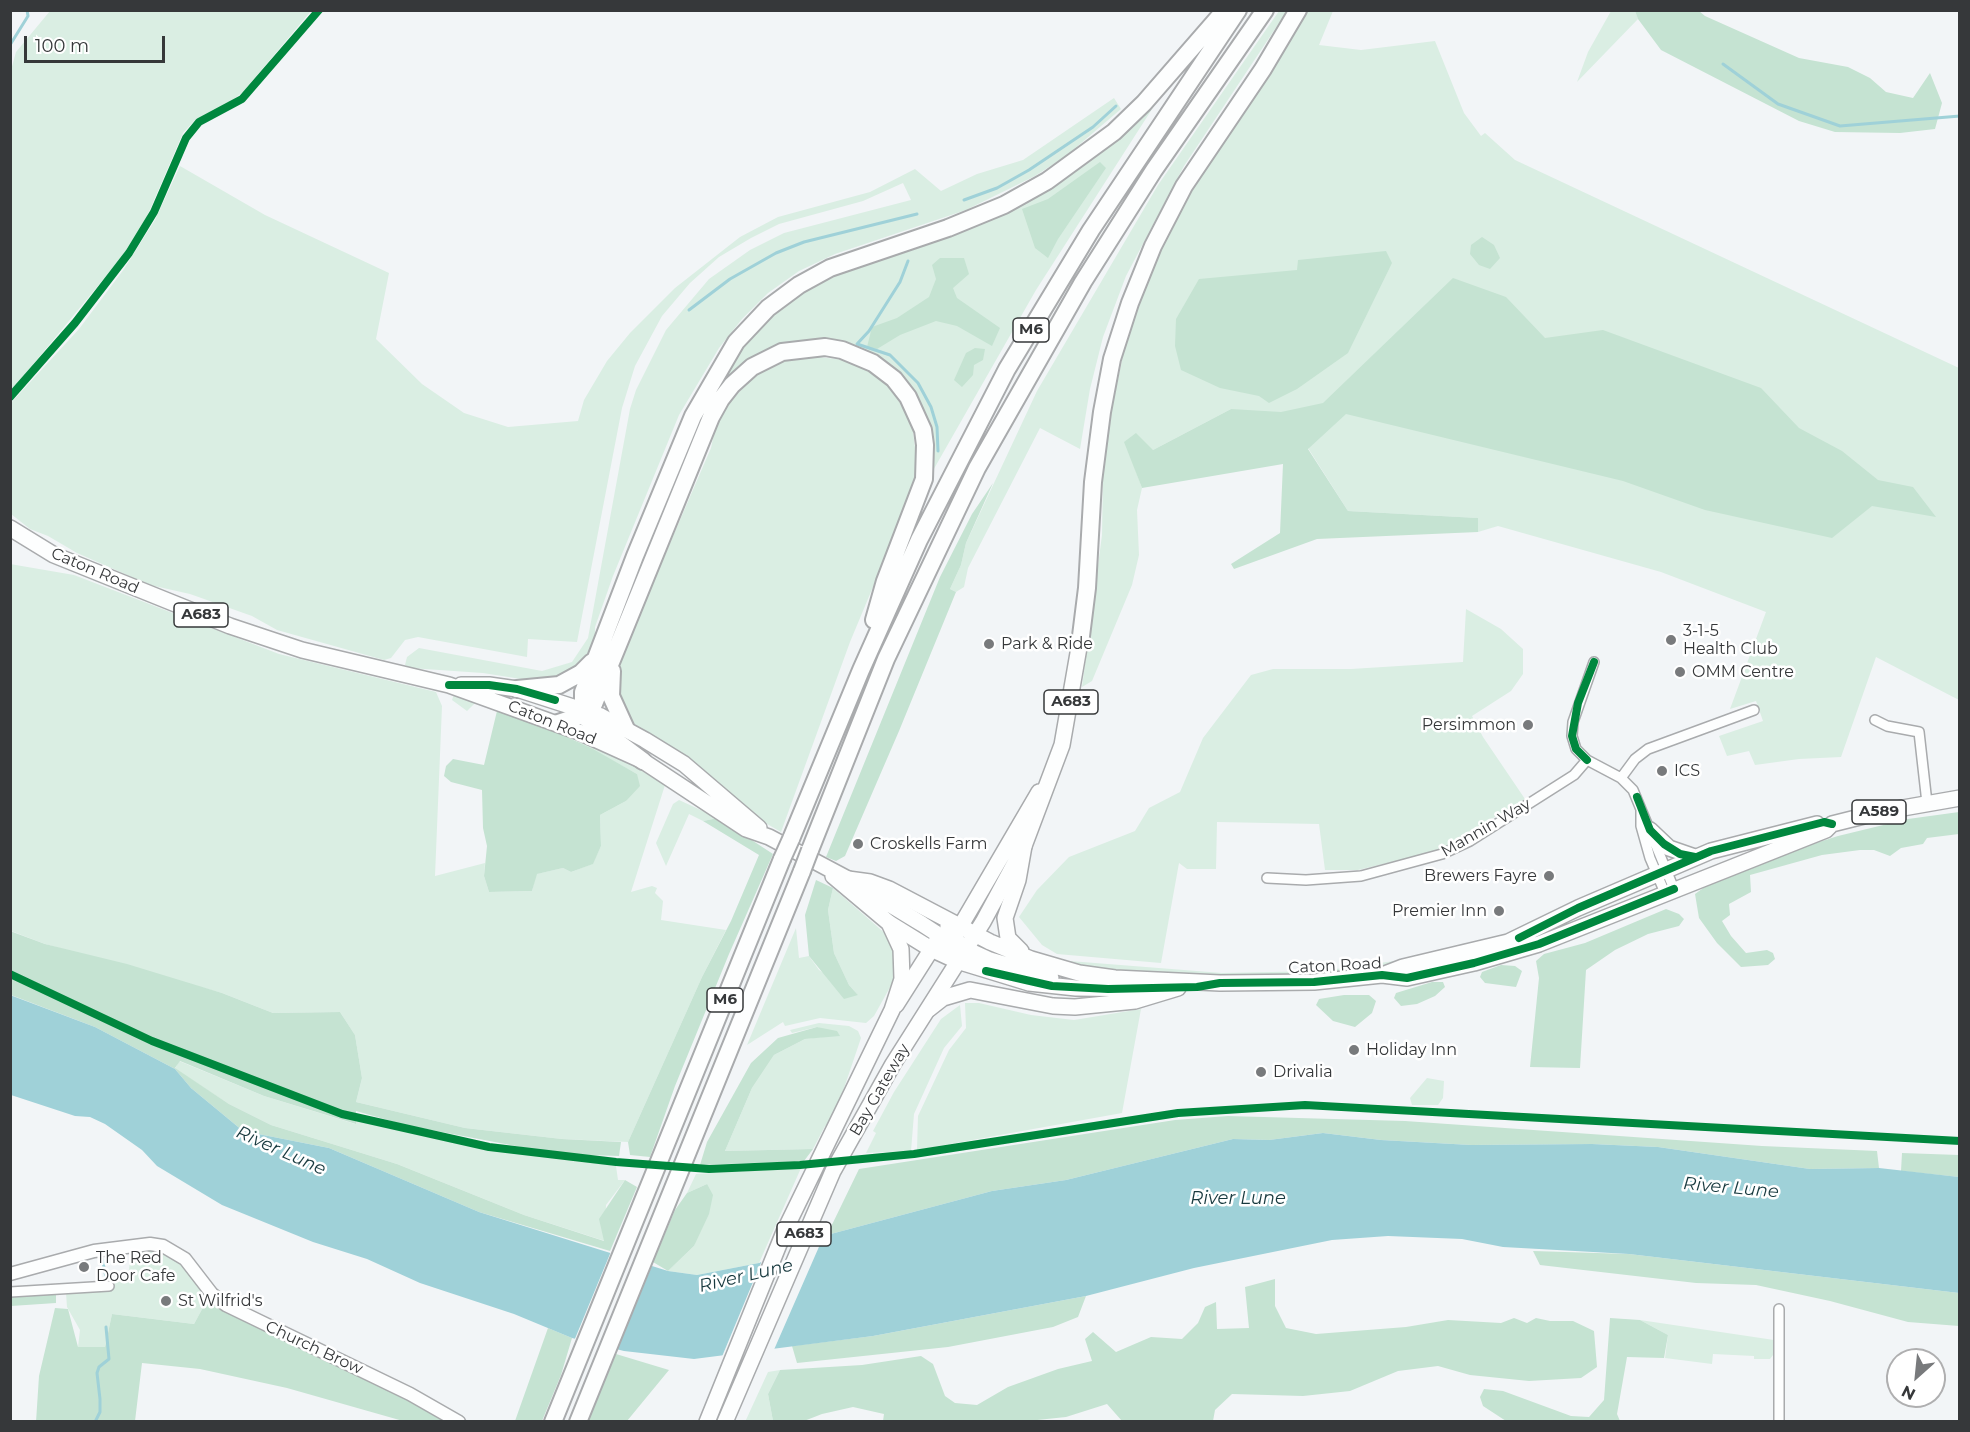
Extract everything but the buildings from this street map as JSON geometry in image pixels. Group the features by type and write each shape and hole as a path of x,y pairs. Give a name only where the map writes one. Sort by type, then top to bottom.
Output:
{"highway":[{"path":"643,761 591,723 586,711 583,692 594,659 693,416 736,342 753,324 799,285 830,268 948,228 1004,205 1047,181 1122,125 1225,10"},
{"name":"M6","path":"553,1422 782,859 861,670 919,540 1007,369 1091,230 1238,10"},
{"name":"M6","path":"578,1422 886,659 977,468 1095,263 1160,160 1265,10"},
{"path":"1081,636 1100,422 1112,359 1130,303 1153,246 1184,186 1263,69 1298,10"},
{"path":"558,723 586,711 614,659 711,417 721,399 732,385 766,359 793,349 825,347 859,356 894,379 917,412 925,445 924,479 885,581 861,670"},
{"path":"517,689 559,685 581,673 594,659"},
{"path":"614,659 611,696 626,729"}],"main road":[{"name":"Caton Road","path":"10,528 54,555 160,600 269,640 449,685 558,723 643,761 746,829 769,837 827,870 950,932 976,935 1031,959 1078,973 1115,978 1220,983 1314,982 1383,975 1403,967 1522,943 1665,881 1695,857 1753,839 1824,822 1832,825"},
{"name":"A683","path":"962,955 976,935 1024,846 1055,766 1070,709 1081,636"},
{"name":"Caton Road","path":"449,685 489,685 517,689 586,711 626,729 684,764 769,837"},
{"name":"A683","path":"950,932 1055,766"},
{"name":"Caton Road","path":"1522,943 1562,917 1581,917 1751,848 1771,849 1826,830 1832,825 1959,798"},
{"path":"1650,830 1669,848 1695,857"},
{"path":"1024,846 1018,880 1005,918 1005,928 1008,938 1015,947 1031,959"},
{"name":"Caton Road","path":"827,870 844,889 889,923 931,949 962,955 1029,983 1076,988 1178,988 1220,983"},
{"name":"Caton Road","path":"889,923 901,949 902,979 892,1010"},
{"path":"931,949 950,932 962,955"},
{"name":"A683","path":"892,1010 931,949"},
{"name":"Bay Gateway","path":"725,1422 810,1221 893,1064 962,955"},
{"path":"927,1010 943,998 970,990 1043,1004 1075,1007 1135,1001 1178,988"},
{"name":"Bay Gateway","path":"707,1422 784,1232 892,1010"},
{"path":"731,1422 754,1350"}],"street":[{"path":"1594,662 1578,703 1572,736 1576,749 1587,760 1621,778 1633,790 1650,830 1665,881"},
{"path":"1621,778 1635,759 1648,748 1754,710"},
{"path":"1875,720 1887,726 1919,732 1927,803"},
{"name":"Mannin Way","path":"1267,878 1306,880 1361,876 1442,854 1470,841 1574,776 1587,760"},
{"path":"1641,808 1641,826 1665,881"},
{"name":"Church Brow","path":"10,1274 94,1251 150,1244 163,1246 185,1259 212,1294 226,1305 410,1394 459,1422"},
{"path":"10,1292 109,1286"},
{"path":"1779,1309 1779,1422"}],"green space":[{"path":"50,11 311,11 243,92 227,104 195,120 183,133 145,221 121,258 11,391 11,70 16,52"},
{"path":"1279,11 1287,11 1184,166 1126,276 1103,337 1090,389 1080,449 1040,428 968,568 964,587 956,592 950,589 961,565 966,543 1037,391 1158,185"},
{"path":"1308,11 1333,11 1319,45 1361,50 1435,41 1464,113 1481,136 1485,133 1515,160 1959,368 1959,700 1876,657 1841,757 1799,759 1755,765 1749,751 1727,756 1719,736 1763,721 1756,701 1730,709 1766,612 1661,572 1498,526 1478,532 1477,518 1348,511 1308,448 1231,409 1153,450 1125,441 1142,488 1137,510 1139,555 1132,585 1092,681 1082,687 1102,535 1103,475 1111,412 1124,351 1137,308 1163,245 1189,195"},
{"path":"1611,11 1635,11 1638,19 1577,82 1588,52"},
{"path":"1635,11 1699,11 1705,16 1799,58 1848,67 1870,78 1886,92 1913,98 1930,73 1942,103 1935,129 1900,133 1835,132 1799,121 1661,50 1638,19"},
{"path":"1163,92 1036,290 931,474 932,450 880,361 771,350 700,424 696,423 745,343 764,322 807,287 1037,195 1072,174 1126,128"},
{"path":"1114,98 1121,109 1066,156 1035,176 966,210 835,254 799,271 768,293 742,319 719,348 679,415 613,576 595,627 595,641 589,657 578,671 540,682 483,673 410,668 405,665 407,657 419,648 542,671 572,662 588,638 630,409 636,390 666,330 709,279 750,250 784,233 911,200 903,183 863,201 779,224 751,238 719,257 690,283 662,316 635,366 622,408 577,642 528,639 527,657 418,637 405,640 391,658 384,660 277,630 252,616 190,594 150,585 77,553 48,536 30,529 11,514 10,404 79,329 124,269 155,220 180,166 265,215 389,273 376,339 422,384 464,413 508,427 578,421 584,400 607,361 630,333 675,288 740,237 778,217 870,192 915,169 941,191 977,174 1023,160"},
{"path":"1100,162 1106,168 1058,239 1048,258 1035,248 1022,209 1048,199"},
{"path":"1482,237 1494,245 1500,258 1490,269 1479,265 1470,254 1471,245"},
{"path":"1386,251 1392,263 1348,353 1297,389 1269,403 1259,396 1220,388 1181,370 1175,346 1176,319 1199,279 1297,270 1298,260"},
{"path":"940,258 964,258 969,274 953,288 957,298 1000,328 992,346 957,326 936,321 900,335 877,349 867,347 872,327 897,318 929,297 936,279 932,265"},
{"path":"1453,278 1506,297 1545,338 1603,330 1761,388 1799,428 1842,451 1878,480 1913,487 1936,517 1872,506 1832,538 1705,510 1623,481 1346,414 1308,449 1348,511 1478,518 1478,532 1317,539 1234,569 1231,564 1280,533 1283,464 1142,488 1124,442 1136,433 1153,450 1231,409 1281,412 1323,403"},
{"path":"975,348 985,349 983,360 974,365 973,375 962,387 954,380 966,353"},
{"path":"810,356 845,360 865,368 895,393 912,424 917,463 913,491 850,642 781,832 762,821 694,763 638,728 627,715 614,692 617,666 711,448 716,424 725,408 758,371 777,362"},
{"path":"993,483 966,543 961,565 950,589 956,592 845,856 836,861 826,857 940,577 972,514"},
{"path":"10,564 74,575 279,654 436,692 442,706 435,876 485,863 484,876 489,892 532,891 536,874 563,868 571,872 592,864 601,846 600,815 626,801 637,774 570,738 477,701 467,711 452,700 454,694 527,716 621,758 665,785 631,892 652,886 657,888 655,893 663,901 661,920 726,930 702,977 628,1142 562,1139 465,1128 356,1102 362,1078 355,1035 340,1012 273,1013 222,993 45,944 11,931"},
{"path":"1466,609 1501,629 1523,649 1523,674 1511,691 1472,716 1483,737 1525,799 1438,851 1358,870 1325,870 1319,824 1217,822 1216,869 1187,869 1179,863 1161,963 1057,954 1042,945 1019,917 1037,890 1069,857 1135,831 1149,808 1180,792 1203,738 1251,675 1273,669 1351,669 1463,662"},
{"path":"497,711 543,726 593,749 637,774 640,786 626,801 600,815 601,846 593,864 571,872 563,868 537,874 532,891 489,892 484,876 487,846 483,828 482,790 451,782 444,776 446,766 453,759 484,765"},
{"path":"679,800 718,818 703,821 689,814 666,866 656,843 673,804"},
{"path":"1959,812 1959,834 1927,838 1923,844 1901,848 1890,856 1874,850 1822,855 1750,875 1751,892 1729,904 1730,915 1722,921 1746,953 1767,950 1773,953 1775,959 1768,965 1741,967 1717,943 1699,918 1695,894 1713,881 1750,864 1838,836 1908,819"},
{"path":"718,818 773,854 675,1086 650,1157 630,1155 628,1142 702,977 731,921 759,855 703,821"},
{"path":"816,880 833,888 828,910 834,953 849,985 858,995 844,999 809,956 805,915"},
{"path":"833,888 887,935 898,959 894,980 874,1016 866,1023 820,1018 785,1026 783,1022 747,1045 796,928 799,958 809,956 819,970 858,995 849,985 834,953 828,910"},
{"path":"1666,909 1679,914 1684,919 1679,926 1648,934 1615,950 1586,970 1580,1068 1530,1067 1539,978 1536,961 1544,954 1585,943"},
{"path":"10,931 45,944 127,964 222,993 273,1013 340,1012 355,1035 362,1078 356,1102 465,1128 562,1139 621,1142 619,1156 558,1154 405,1125 356,1111 356,1124 264,1096 180,1061 175,1068 229,1104 271,1125 397,1164 524,1215 604,1241 599,1219 625,1180 637,1187 610,1251 479,1212 329,1148 243,1131 191,1088 175,1069 95,1027 11,995"},
{"path":"1409,959 1410,962 1334,974 1261,977 1120,976 1057,960 1222,973 1321,971"},
{"path":"1501,965 1515,966 1522,971 1516,987 1485,983 1480,977 1482,972"},
{"path":"1432,982 1443,982 1445,987 1435,996 1417,1004 1401,1006 1394,998 1396,993"},
{"path":"1344,995 1369,995 1376,1001 1372,1013 1355,1027 1333,1021 1316,1005 1319,999"},
{"path":"965,1003 979,1003 1031,1015 1074,1020 1141,1009 1122,1113 917,1150 918,1116 949,1050 966,1028"},
{"path":"960,1005 962,1026 944,1048 914,1114 911,1151 866,1153 876,1133 873,1131 894,1092 941,1019"},
{"path":"819,1023 849,1026 858,1031 861,1038 829,1125 825,1126 813,1149 725,1151 752,1088 774,1055 805,1039 839,1035 817,1027 792,1033 790,1030"},
{"path":"817,1027 837,1031 840,1036 805,1039 774,1055 752,1088 725,1151 813,1149 804,1161 700,1165 707,1142 751,1063 778,1038"},
{"path":"179,1061 264,1096 355,1124 356,1120 503,1150 616,1166 618,1180 625,1180 606,1205 605,1241 524,1215 397,1164 271,1125 229,1104 175,1069"},
{"path":"1427,1078 1444,1081 1443,1098 1438,1105 1412,1105 1410,1098"},
{"path":"1228,1116 1405,1121 1762,1146 1877,1151 1879,1168 1810,1169 1658,1147 1592,1144 1471,1145 1381,1140 1323,1133 1269,1140 1233,1139 1066,1180 992,1191 827,1235 859,1169 1175,1120"},
{"path":"1902,1153 1959,1155 1959,1177 1901,1171"},
{"path":"801,1168 759,1263 697,1275 668,1271 694,1246 707,1184 687,1193 696,1174"},
{"path":"707,1184 713,1195 709,1214 694,1246 668,1271 653,1262 675,1210 687,1193"},
{"path":"148,1250 160,1251 177,1260 207,1300 194,1324 112,1314 105,1347 78,1347 80,1330 67,1307 66,1293 109,1289 110,1281 128,1277 131,1253"},
{"path":"1533,1251 1629,1254 1959,1293 1959,1326 1908,1322 1830,1301 1756,1285 1696,1283 1540,1265"},
{"path":"1275,1279 1275,1306 1286,1328 1316,1334 1406,1327 1448,1320 1501,1323 1514,1318 1527,1323 1536,1318 1550,1321 1573,1321 1594,1331 1597,1367 1581,1378 1529,1381 1470,1375 1438,1366 1398,1371 1350,1391 1303,1396 1232,1394 1215,1410 1213,1421 1122,1421 1107,1404 1066,1417 1018,1422 883,1421 884,1414 853,1407 804,1421 773,1421 768,1394 780,1370 862,1365 921,1356 933,1364 945,1396 955,1403 977,1405 1008,1387 1058,1369 1092,1361 1085,1339 1093,1332 1116,1352 1151,1337 1182,1339 1198,1323 1205,1307 1216,1302 1217,1329 1249,1328 1245,1287"},
{"path":"56,1292 56,1303 11,1306 11,1295"},
{"path":"1086,1296 1078,1317 1053,1327 948,1347 797,1363 792,1346 873,1336"},
{"path":"207,1300 447,1421 403,1421 287,1388 200,1369 142,1363 135,1421 36,1422 39,1376 55,1308 68,1309 78,1347 105,1347 112,1314 194,1324"},
{"path":"1610,1318 1640,1320 1668,1335 1664,1358 1627,1357 1617,1414 1620,1421 1506,1421 1483,1406 1480,1397 1484,1389 1503,1391 1571,1416 1589,1417 1604,1400"},
{"path":"1640,1320 1774,1340 1773,1355 1770,1359 1754,1359 1754,1356 1713,1354 1712,1364 1665,1358 1668,1335"},
{"path":"548,1328 572,1338 561,1375 542,1421 515,1421"},
{"path":"616,1354 669,1370 627,1421 588,1421"},
{"path":"780,1370 768,1394 773,1421 745,1422 768,1372"}],"water":[{"name":"River Lune","path":"10,995 95,1027 175,1069 191,1088 243,1131 329,1148 479,1212 668,1271 697,1275 759,1263 827,1235 992,1191 1066,1180 1233,1139 1269,1140 1323,1133 1381,1140 1471,1145 1592,1144 1658,1147 1810,1169 1879,1168 1959,1177 1959,1293 1629,1254 1503,1247 1462,1239 1388,1236 1332,1240 1194,1268 1086,1296 873,1336 694,1359 624,1351 572,1338 514,1314 420,1283 367,1259 313,1242 222,1205 157,1166 142,1150 105,1124 90,1117 75,1116 11,1095"}],"pier":[{"path":"825,1233 773,1352 721,1359 763,1258"},
{"path":"612,1249 653,1263 616,1352 574,1341"}],"waterway":[{"path":"10,45 28,16 27,10"},
{"path":"1723,64 1778,104 1840,126 1960,116"},
{"path":"964,200 997,188 1029,170 1093,127 1116,106"},
{"path":"689,310 730,279 776,253 804,242 917,214"},
{"path":"908,261 900,282 869,331 857,344 890,355 918,383 931,407 937,427 938,451"},
{"path":"102,1258 107,1282"},
{"path":"95,1422 100,1412 97,1373 99,1367 109,1359 106,1327"}],"cycle path":[{"path":"10,397 75,323 129,253 154,212 186,138 199,122 242,99 319,10"},
{"path":"1587,760 1576,749 1572,736 1578,703 1594,662"},
{"path":"449,685 489,685 517,689 555,700"},
{"path":"1637,797 1650,830 1664,844 1680,854 1695,857"},
{"path":"1519,938 1578,908 1711,851 1824,822 1832,824"},
{"path":"986,971 1052,986 1108,989 1197,987 1220,983 1314,982 1382,975 1407,978 1474,963 1539,944 1674,889"},
{"path":"10,974 152,1041 342,1114 489,1147 616,1162 709,1169 800,1165 914,1154 1178,1113 1305,1105 1960,1141"}],"place":[{"name":"3-1-5 Health Club","path":"1671,640"},
{"name":"Park & Ride","path":"989,644"},
{"name":"OMM Centre","path":"1680,672"},
{"name":"Persimmon","path":"1528,725"},
{"name":"ICS","path":"1662,771"},
{"name":"Croskells Farm","path":"858,844"},
{"name":"Brewers Fayre","path":"1549,876"},
{"name":"Premier Inn","path":"1499,911"},
{"name":"Holiday Inn","path":"1354,1050"},
{"name":"Drivalia","path":"1261,1072"},
{"name":"The Red Door Cafe","path":"84,1267"},
{"name":"St Wilfrid's","path":"166,1301"}]}
